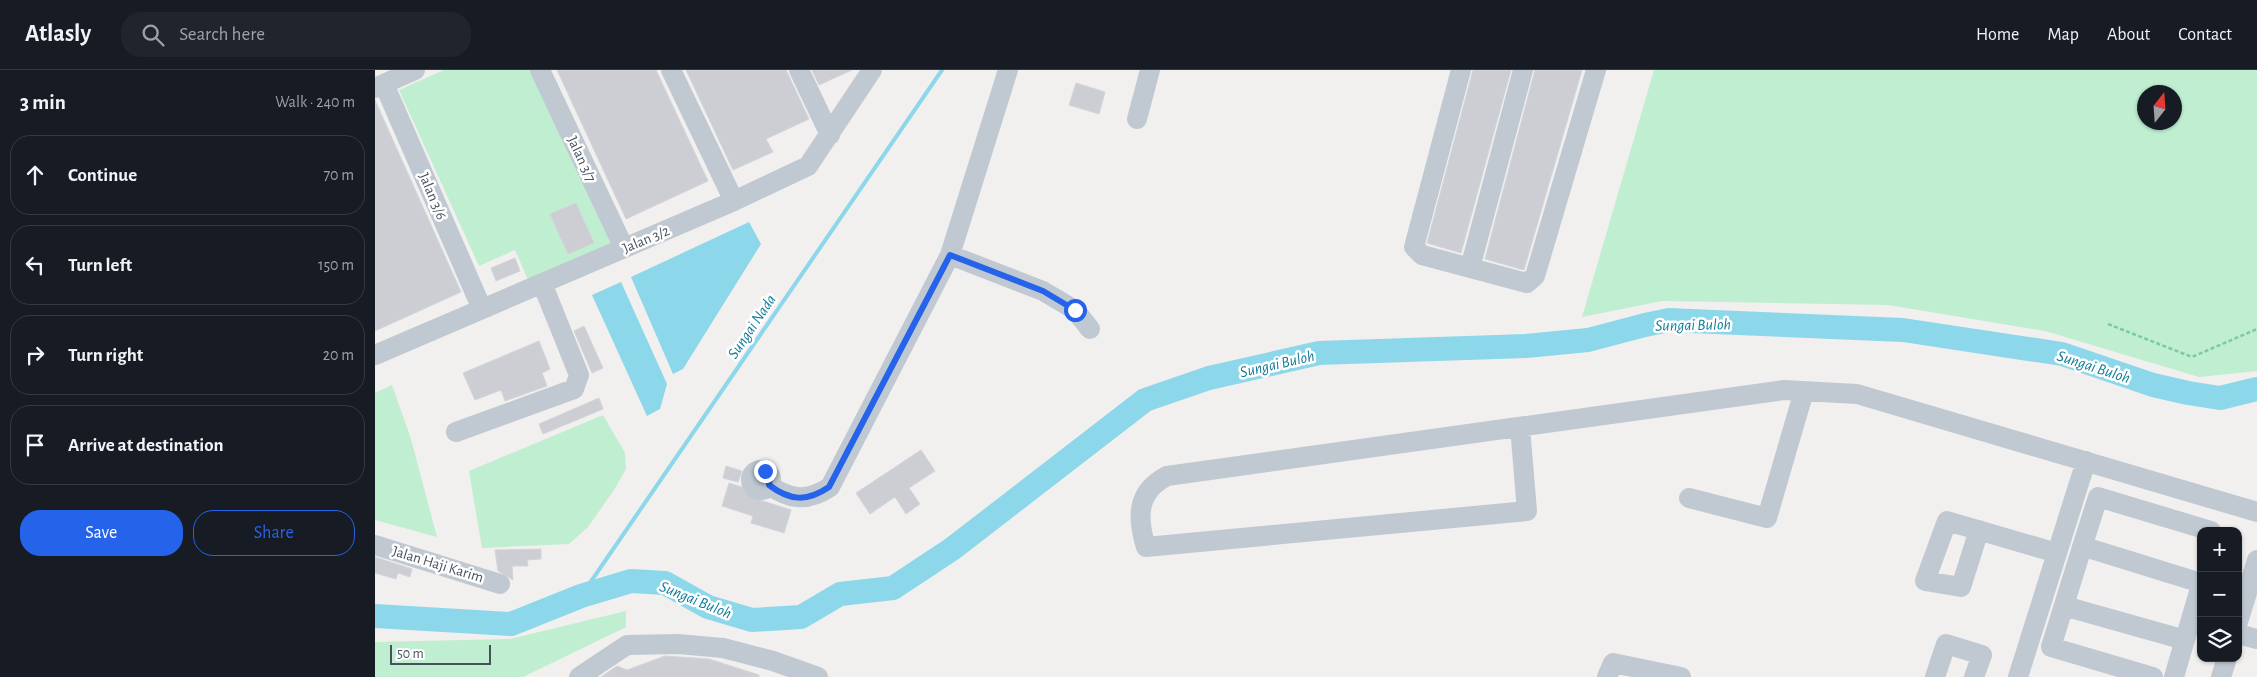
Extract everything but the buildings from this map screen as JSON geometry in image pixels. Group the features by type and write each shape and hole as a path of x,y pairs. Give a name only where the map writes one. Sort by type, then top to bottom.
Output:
{"street":[{"path":"379,86 415,70"},
{"name":"Jalan 3/7","path":"540,70 624,248"},
{"path":"671,70 734,201"},
{"path":"799,70 830,135"},
{"path":"769,485 781,494 796,499 823,491 829,487 950,255 1008,70"},
{"path":"1137,119 1150,70"},
{"path":"1461,70 1414,247 1422,255 1523,282 1533,279 1596,70"},
{"path":"1470,268 1523,70"},
{"name":"Jalan 3/2","path":"375,355 734,201 809,166 870,71"},
{"name":"Jalan 3/6","path":"379,86 481,309"},
{"path":"950,255 1043,291 1075,310 1090,329"},
{"path":"456,432 573,388 579,375 542,283"},
{"path":"1520,427 1527,511 1146,547 1143,536 1141,509 1144,496 1154,484 1167,476 1785,390 1857,394 2257,512"},
{"path":"1689,498 1767,518 1804,391"},
{"path":"2018,677 2086,461"},
{"path":"2153,677 2051,647 2098,497 2198,527"},
{"path":"2217,527 2224,502"},
{"path":"1979,530 2057,553"},
{"path":"2083,544 2088,548 2197,583"},
{"name":"Jalan Haji Karim","path":"375,545 500,584"},
{"path":"2240,617 2256,569"},
{"path":"2174,677 2197,598"},
{"path":"2064,606 2185,640"},
{"path":"2242,635 2257,639"},
{"path":"579,677 627,645 678,644 723,648 789,666 818,677"},
{"path":"1935,677 1946,644 1981,655 1974,677"},
{"path":"2221,677 2226,662"},
{"path":"1607,677 1613,663 1681,677"}],"path":[{"path":"2108,324 2192,357 2257,329"}],"green space":[{"path":"444,70 534,70 614,244 529,282 515,250 479,266 399,90"},
{"path":"1654,70 2257,70 2257,371 2199,377 2045,331 1888,305 1662,301 1582,317"},
{"path":"392,385 411,439 437,537 375,520 375,393"},
{"path":"603,415 625,453 626,469 588,527 569,544 482,548 469,471"},
{"path":"626,611 626,627 523,677 375,677 375,642 510,639"}],"water":[{"path":"749,222 761,244 683,369 673,374 631,277"},
{"path":"621,282 667,384 660,409 647,416 592,295"}],"waterway":[{"name":"Sungai Nada","path":"581,596 942,70"},
{"name":"Sungai Buloh","path":"375,616 511,624 581,596 631,581 665,583 708,607 752,620 801,617 840,594 893,588 952,549 1145,400 1209,378 1319,353 1526,346 1588,340 1669,320 1903,330 2062,354 2153,385 2188,393 2220,398 2257,389"}],"route":[{"path":"765,471 770,477 771,482 769,485 781,494 796,499 814,495 829,487 950,255 1043,291 1075,310"}]}
